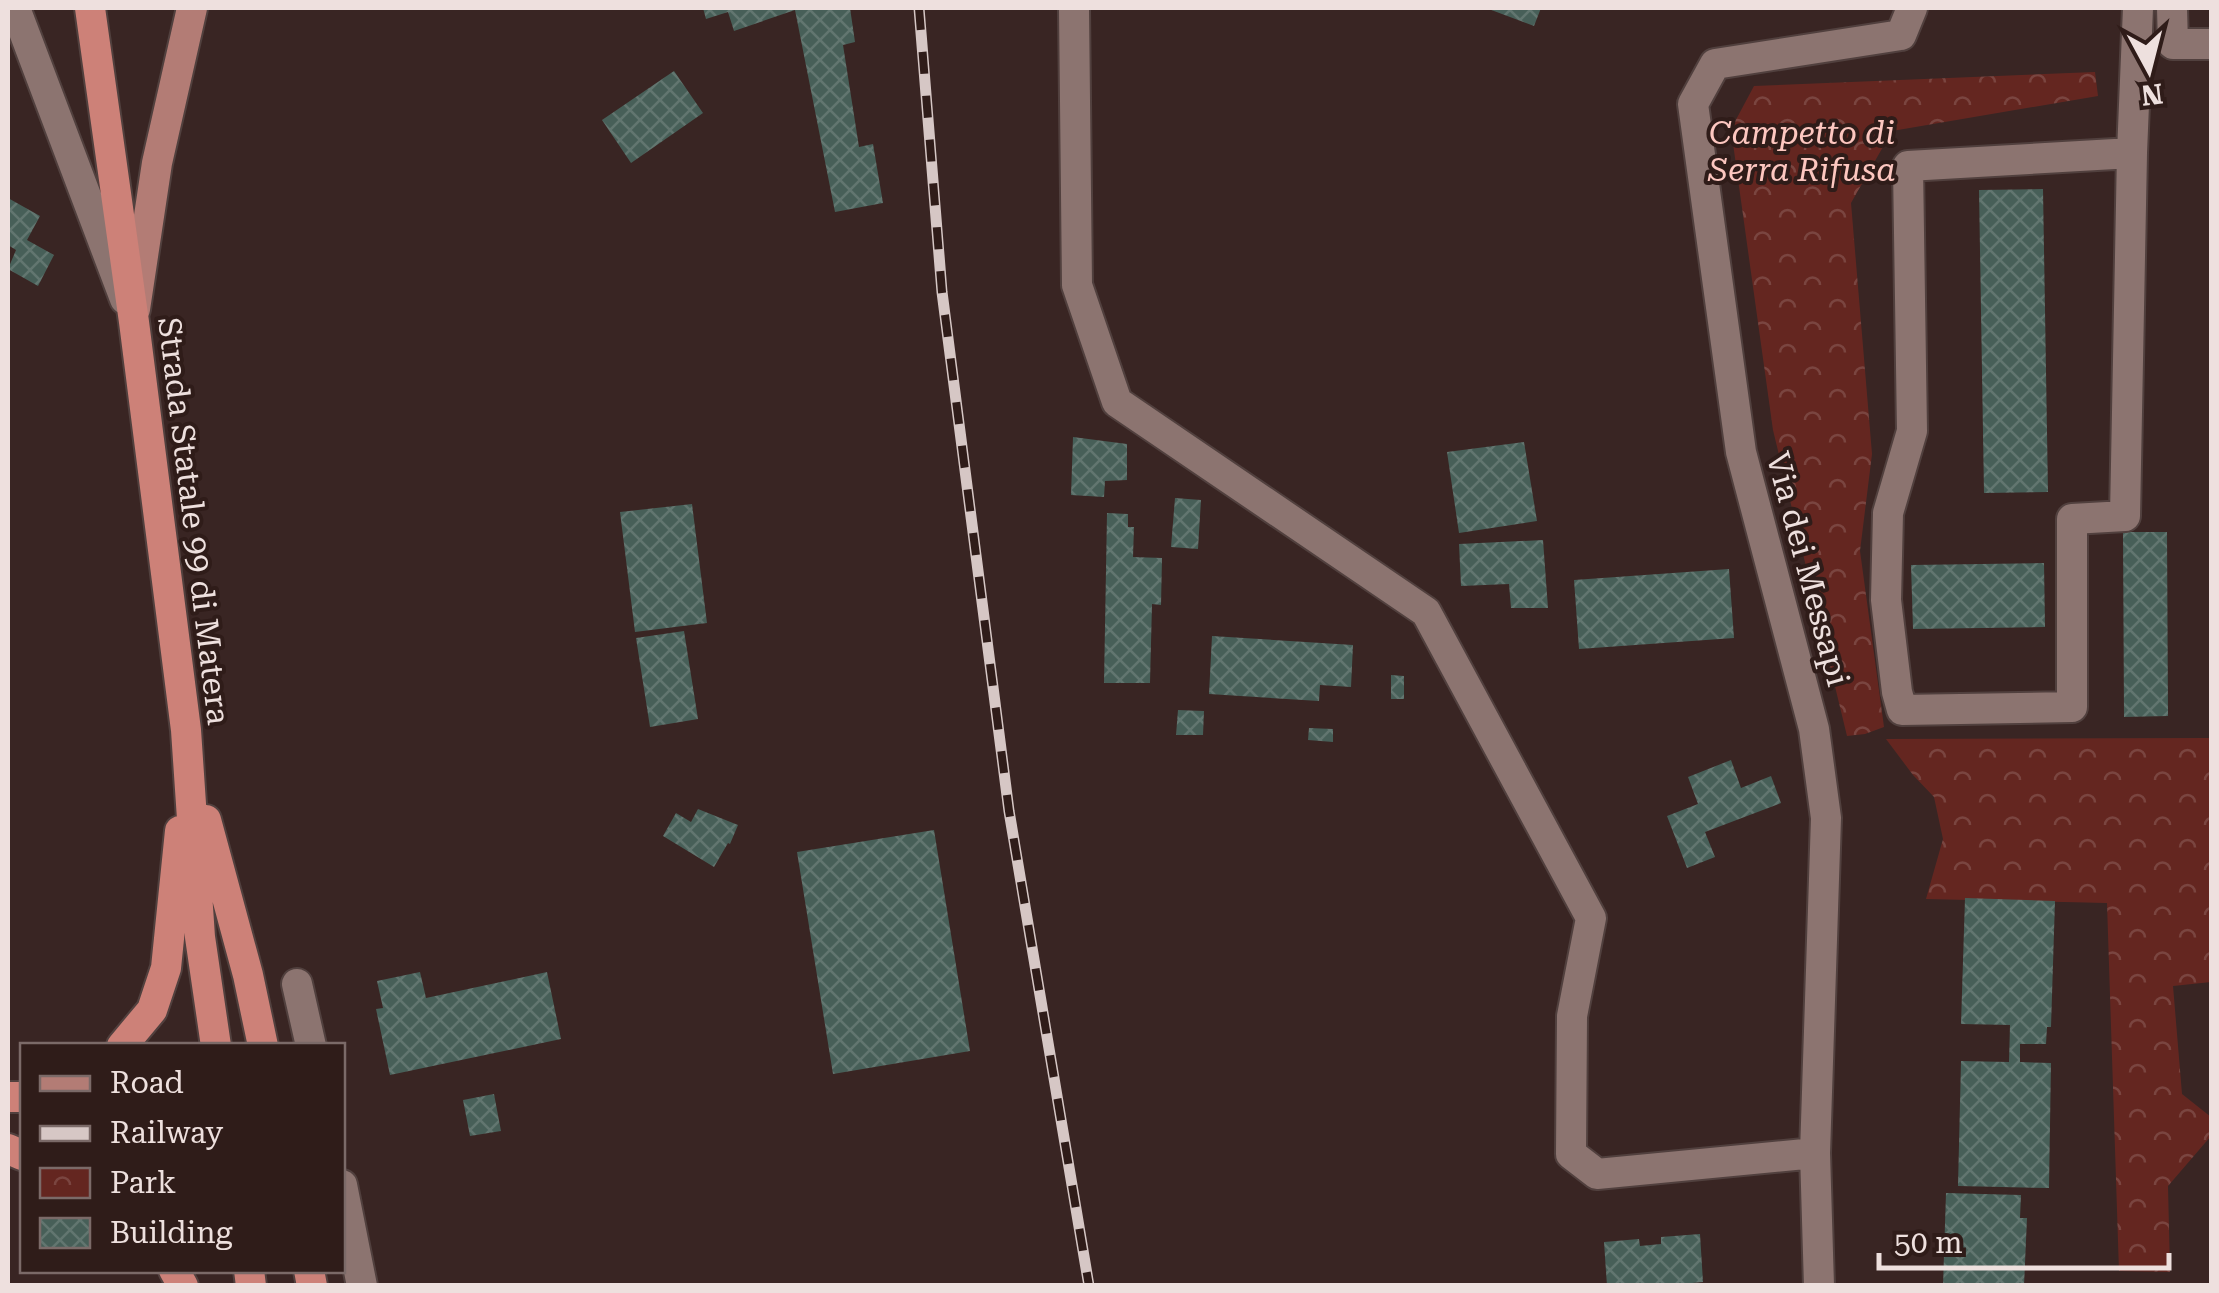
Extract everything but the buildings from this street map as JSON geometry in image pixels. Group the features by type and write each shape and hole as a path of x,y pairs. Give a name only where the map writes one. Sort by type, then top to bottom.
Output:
{"highway":[{"name":"Strada Statale 99 di Matera","path":"90,8 189,759 200,937 216,1043"},
{"path":"124,1043 152,1010 166,968 189,759"},
{"path":"189,759 263,1043"}],"main road":[{"path":"134,322 157,163 192,8"}],"street":[{"path":"15,8 134,322"},
{"path":"1074,8 1076,284 1117,402 1426,612 1591,918 1572,1016 1570,1154 1597,1174 1815,1153"},
{"path":"2132,153 1908,166 1912,431 1888,514 1886,600 1902,710 2072,707 2072,519 2126,516 2138,8"},
{"path":"2172,8 2173,44 2212,44"},
{"name":"Via dei Messapi","path":"1819,1286 1815,1153 1826,818 1814,729 1741,452 1693,104 1714,64 1905,17"},
{"path":"296,984 310,1043"},
{"path":"345,1199 362,1286"}],"green space":[{"name":"Campetto di Serra Rifusa","path":"2095,72 2098,96 1892,131 1851,203 1872,454 1860,551 1884,727 1847,736 1773,430 1731,129 1754,86"},
{"path":"2211,738 2211,982 2173,986 2182,1094 2211,1117 2211,1136 2168,1186 2170,1272 2119,1271 2107,903 1926,899 1943,839 1934,797 1886,739"}],"railway":[{"path":"919,8 942,292 1009,811 1089,1286"}]}
